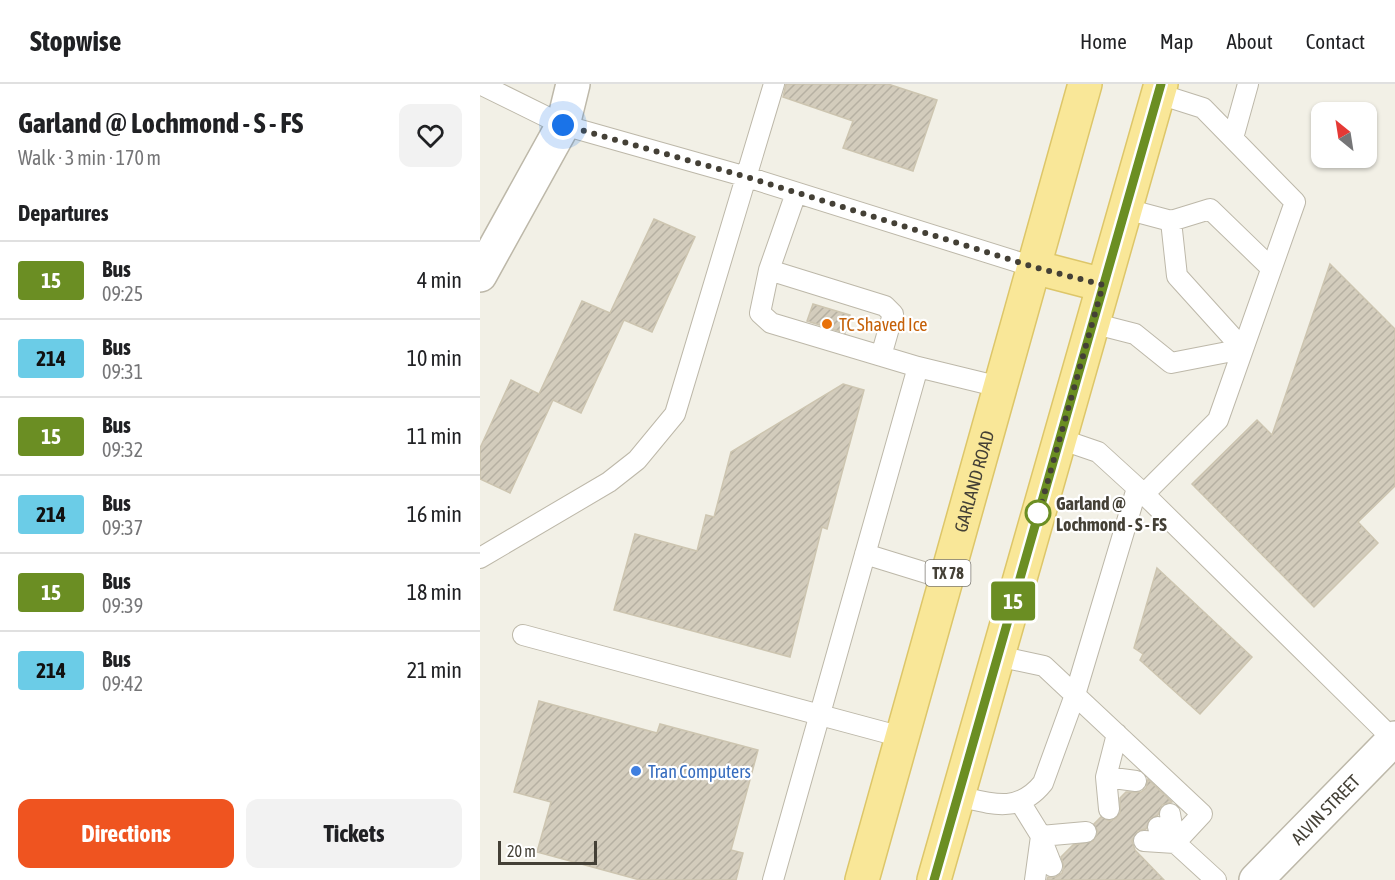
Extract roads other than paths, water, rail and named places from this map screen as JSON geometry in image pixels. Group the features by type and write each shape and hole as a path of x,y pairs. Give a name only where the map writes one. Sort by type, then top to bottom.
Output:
{"main road":[{"name":"GARLAND ROAD","path":"862,880 1085,84"},
{"path":"934,880 1160,89"},
{"path":"1034,267 1103,285"}],"street":[{"path":"480,275 563,125 573,84"},
{"name":"ALVIN STREET","path":"1256,880 1391,749"}],"lane":[{"path":"480,84 563,125 747,177 1034,267"},
{"path":"480,558 609,482 637,460 675,414 774,84"},
{"path":"1233,138 1248,84"},
{"path":"958,796 996,805 1020,802 1034,794 1043,783 1075,695 1141,491 1218,420 1295,202 1203,108 1160,89"},
{"path":"796,193 769,270 760,313 771,323 918,367 1000,387"},
{"path":"1125,209 1171,221 1210,209 1270,268"},
{"path":"1171,221 1176,276 1243,349"},
{"path":"769,270 885,306 893,314 881,356"},
{"path":"1092,323 1135,334 1171,363 1243,349"},
{"path":"773,880 918,367"},
{"path":"1060,439 1098,452 1141,491 1391,749"},
{"path":"864,554 946,579"},
{"path":"523,635 902,737"},
{"path":"997,656 1044,666 1202,814 1175,843"},
{"path":"1109,809 1106,777 1117,734"},
{"path":"1106,777 1130,788"},
{"path":"1020,802 1041,836 1052,866"},
{"path":"1164,821 1175,843 1216,880"},
{"path":"1041,836 1080,839"},
{"path":"1035,880 1041,836"},
{"path":"1144,841 1175,843"}],"place":[{"name":"TC Shaved Ice","path":"827,324"},
{"name":"Garland @ Lochmond - S - FS","path":"1038,513"},
{"name":"Tran Computers","path":"636,771"}]}
